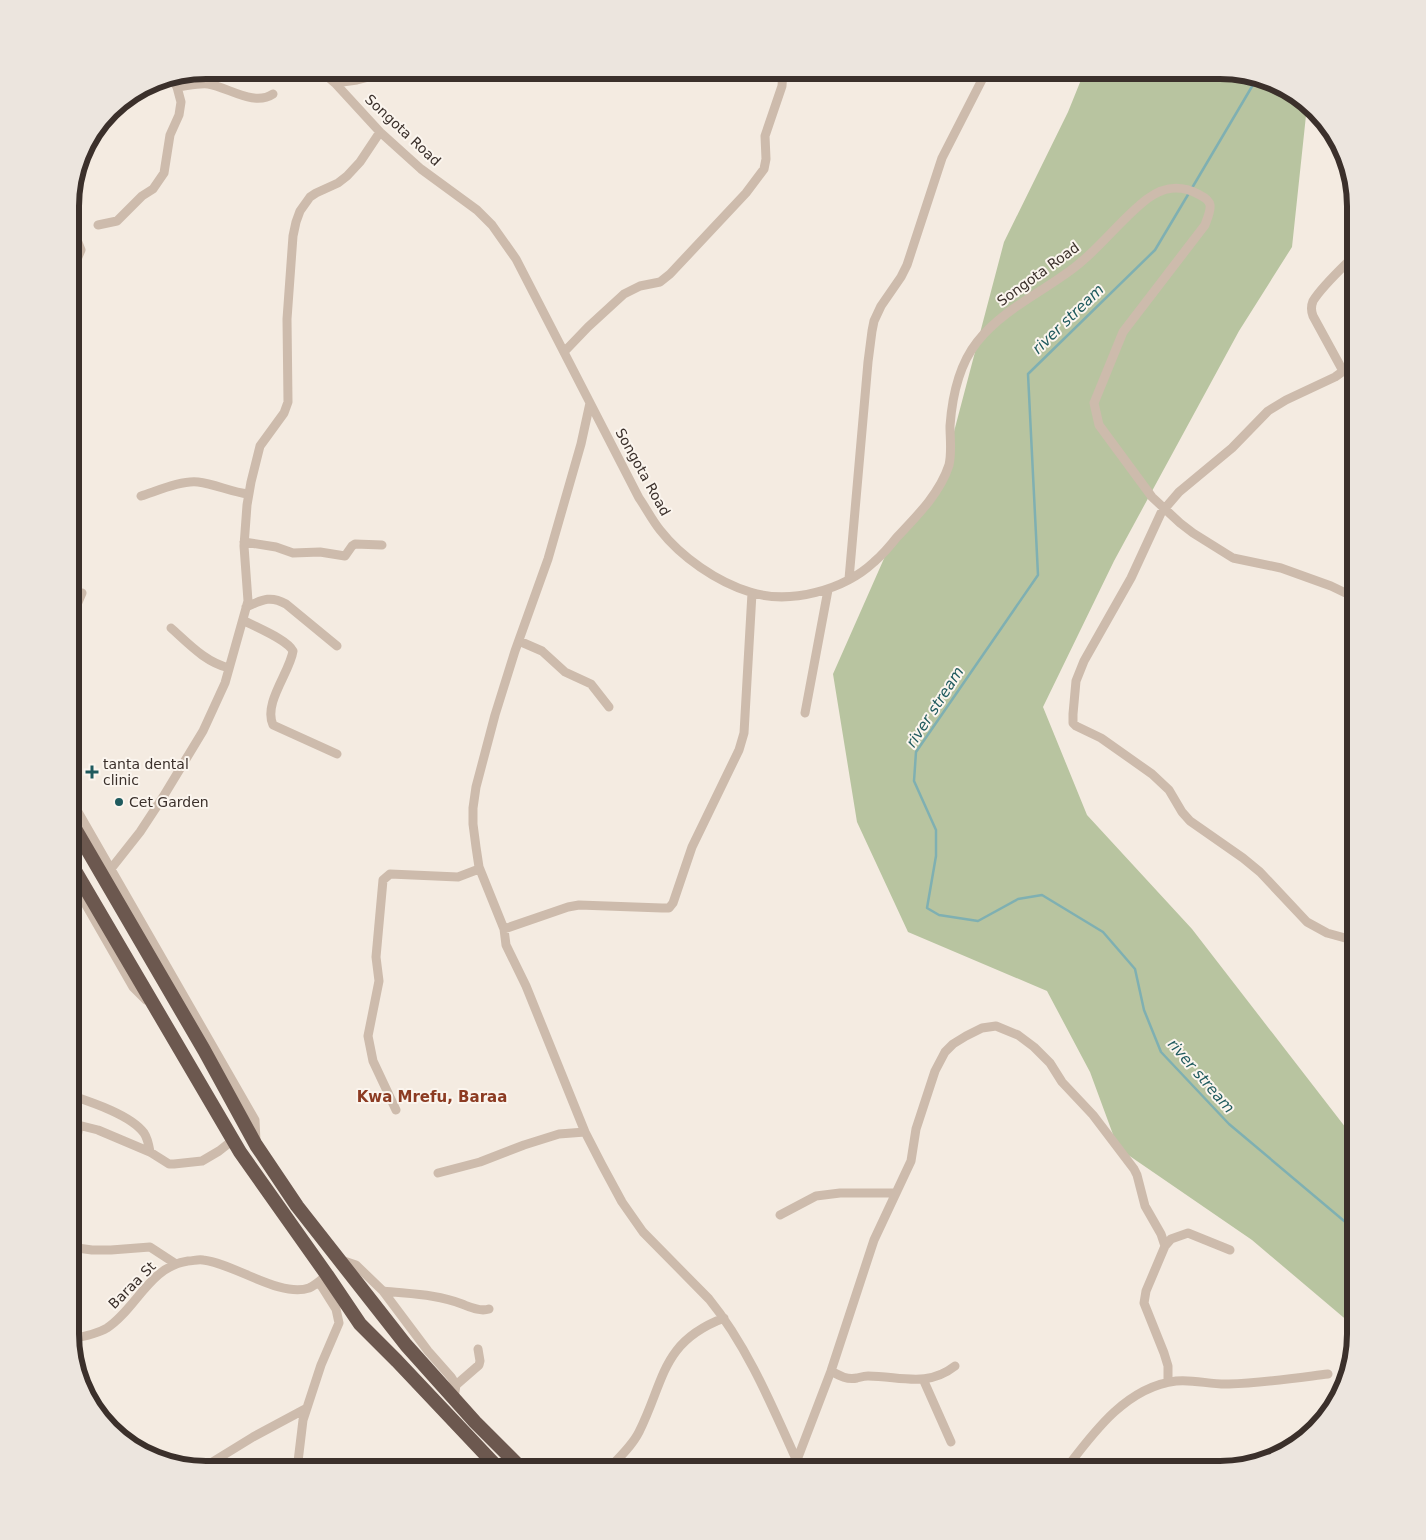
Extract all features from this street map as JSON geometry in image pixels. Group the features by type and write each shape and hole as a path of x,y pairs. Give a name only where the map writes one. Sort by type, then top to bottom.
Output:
{"highway":[{"path":"79,836 204,1050 256,1145 298,1206 406,1344 455,1392 475,1422 514,1461"},
{"path":"79,878 233,1140 323,1278 360,1324 491,1461"},
{"path":"155,1009 174,1000"},
{"path":"185,1059 204,1050"}],"street":[{"name":"Songota Road","path":"330,79 380,132 421,169 476,210 492,225 516,259 639,498 660,531 684,554 713,574 752,593 774,596 802,596 828,590 873,564 923,510 949,464 950,426 956,389 962,368 977,342 1001,318 1025,299 1077,266 1128,216 1156,192 1171,188 1191,190 1208,201 1210,206 1205,225 1123,332 1094,403 1099,425 1140,482 1164,509"},
{"path":"335,83 361,79"},
{"path":"564,352 624,294 640,286 660,282 670,274 746,193 766,165 765,136 779,96 782,79"},
{"path":"849,579 868,362 874,321 881,306 907,265 942,158 982,79"},
{"path":"98,225 117,220 142,196 153,189 160,180 166,166 172,127 181,108 181,102 173,83"},
{"path":"176,88 209,84 251,97 266,98 273,94"},
{"path":"110,870 140,832 203,731 222,691 243,620 247,588 244,542 248,494 260,446 284,413 288,402 286,319 293,236 300,211 310,197 338,183 347,176 360,162 380,132"},
{"path":"1344,371 1312,316 1311,311 1314,301 1319,294 1347,264"},
{"path":"1347,369 1335,377 1286,400 1268,411 1232,448 1184,488 1164,509 1158,517 1131,578 1082,668 1074,690 1073,714 1074,725 1101,738 1152,774 1169,790 1182,812 1190,821 1260,872 1307,922 1328,934 1347,939"},
{"path":"590,404 581,444 548,559 495,715 476,787 472,824 479,869 504,929 506,945 544,1028 585,1132 618,1195 633,1220 670,1261 710,1298 724,1318 740,1344 796,1460"},
{"path":"141,496 191,482 204,483 237,493 248,494"},
{"path":"1164,509 1193,533 1233,558 1290,571 1347,594"},
{"path":"244,542 280,548 292,553 320,552 345,556 355,544 382,545"},
{"path":"805,713 828,590"},
{"path":"79,600 82,593"},
{"path":"504,929 568,907 580,905 669,908 673,903 692,846 742,741 747,707 752,593"},
{"path":"246,607 269,599 279,600 337,646"},
{"path":"243,620 292,648 293,653 272,706 271,719 273,725 338,754"},
{"path":"171,628 206,658 229,668"},
{"path":"519,641 542,651 565,672 591,684 609,707"},
{"path":"79,814 255,1120 256,1145"},
{"path":"396,1110 373,1061 368,1036 379,984 376,957 383,880 390,874 458,877 479,869"},
{"path":"79,894 133,987 155,1009"},
{"path":"796,1460 832,1371 874,1240 911,1161 916,1129 935,1071 945,1052 953,1044 982,1028 996,1026 1018,1035 1034,1047 1050,1064 1062,1082 1093,1115 1129,1162 1137,1175 1145,1206 1165,1246"},
{"path":"79,1098 112,1111 138,1127 147,1139 150,1152"},
{"path":"79,1125 98,1130 150,1152 169,1164 196,1162 209,1158 233,1140"},
{"path":"438,1173 480,1162 559,1134 585,1132"},
{"path":"780,1215 816,1196 840,1192 895,1193"},
{"path":"1168,1382 1168,1366 1144,1303 1146,1291 1165,1246 1171,1238 1188,1233 1230,1250"},
{"path":"79,1248 102,1250 150,1247 176,1264"},
{"path":"338,1259 356,1265 383,1291 428,1351 451,1377 455,1392"},
{"name":"Baraa St","path":"79,1337 106,1329 122,1315 156,1277 176,1264 202,1260 224,1264 275,1285 290,1289 309,1288 323,1278"},
{"path":"297,1461 300,1436 307,1408 321,1366 339,1323 336,1309 323,1278"},
{"path":"383,1291 432,1296 452,1300 475,1309 489,1309"},
{"path":"615,1461 639,1432 661,1377 679,1346 697,1331 724,1318"},
{"path":"455,1392 479,1365 478,1349"},
{"path":"832,1371 850,1379 868,1376 923,1379 943,1375 955,1366"},
{"path":"1073,1461 1116,1410 1130,1399 1168,1382 1186,1380 1228,1384 1328,1374"},
{"path":"923,1379 951,1442"},
{"path":"216,1461 253,1437 307,1408"}],"green space":[{"path":"1081,79 1229,79 1245,81 1269,88 1298,105 1306,112 1292,247 1239,331 1114,561 1043,707 1087,815 1192,929 1347,1129 1347,1320 1252,1240 1118,1148 1090,1072 1047,991 908,932 857,822 833,674 890,545 941,481 1004,242 1068,112"}],"waterway":[{"name":"river stream","path":"1192,188 1254,83"},
{"name":"river stream","path":"1189,193 1155,250 1028,374 1038,575 916,752 914,781 936,830 936,856 927,908 939,915 978,921 1018,899 1042,895 1103,932 1135,969 1144,1010 1161,1052 1229,1124 1347,1223"}],"place":[{"name":"tanta dental clinic","path":"92,772"},
{"name":"Cet Garden","path":"119,802"}],"district":[{"name":"Kwa Mrefu, Baraa","path":"432,1097"}]}
